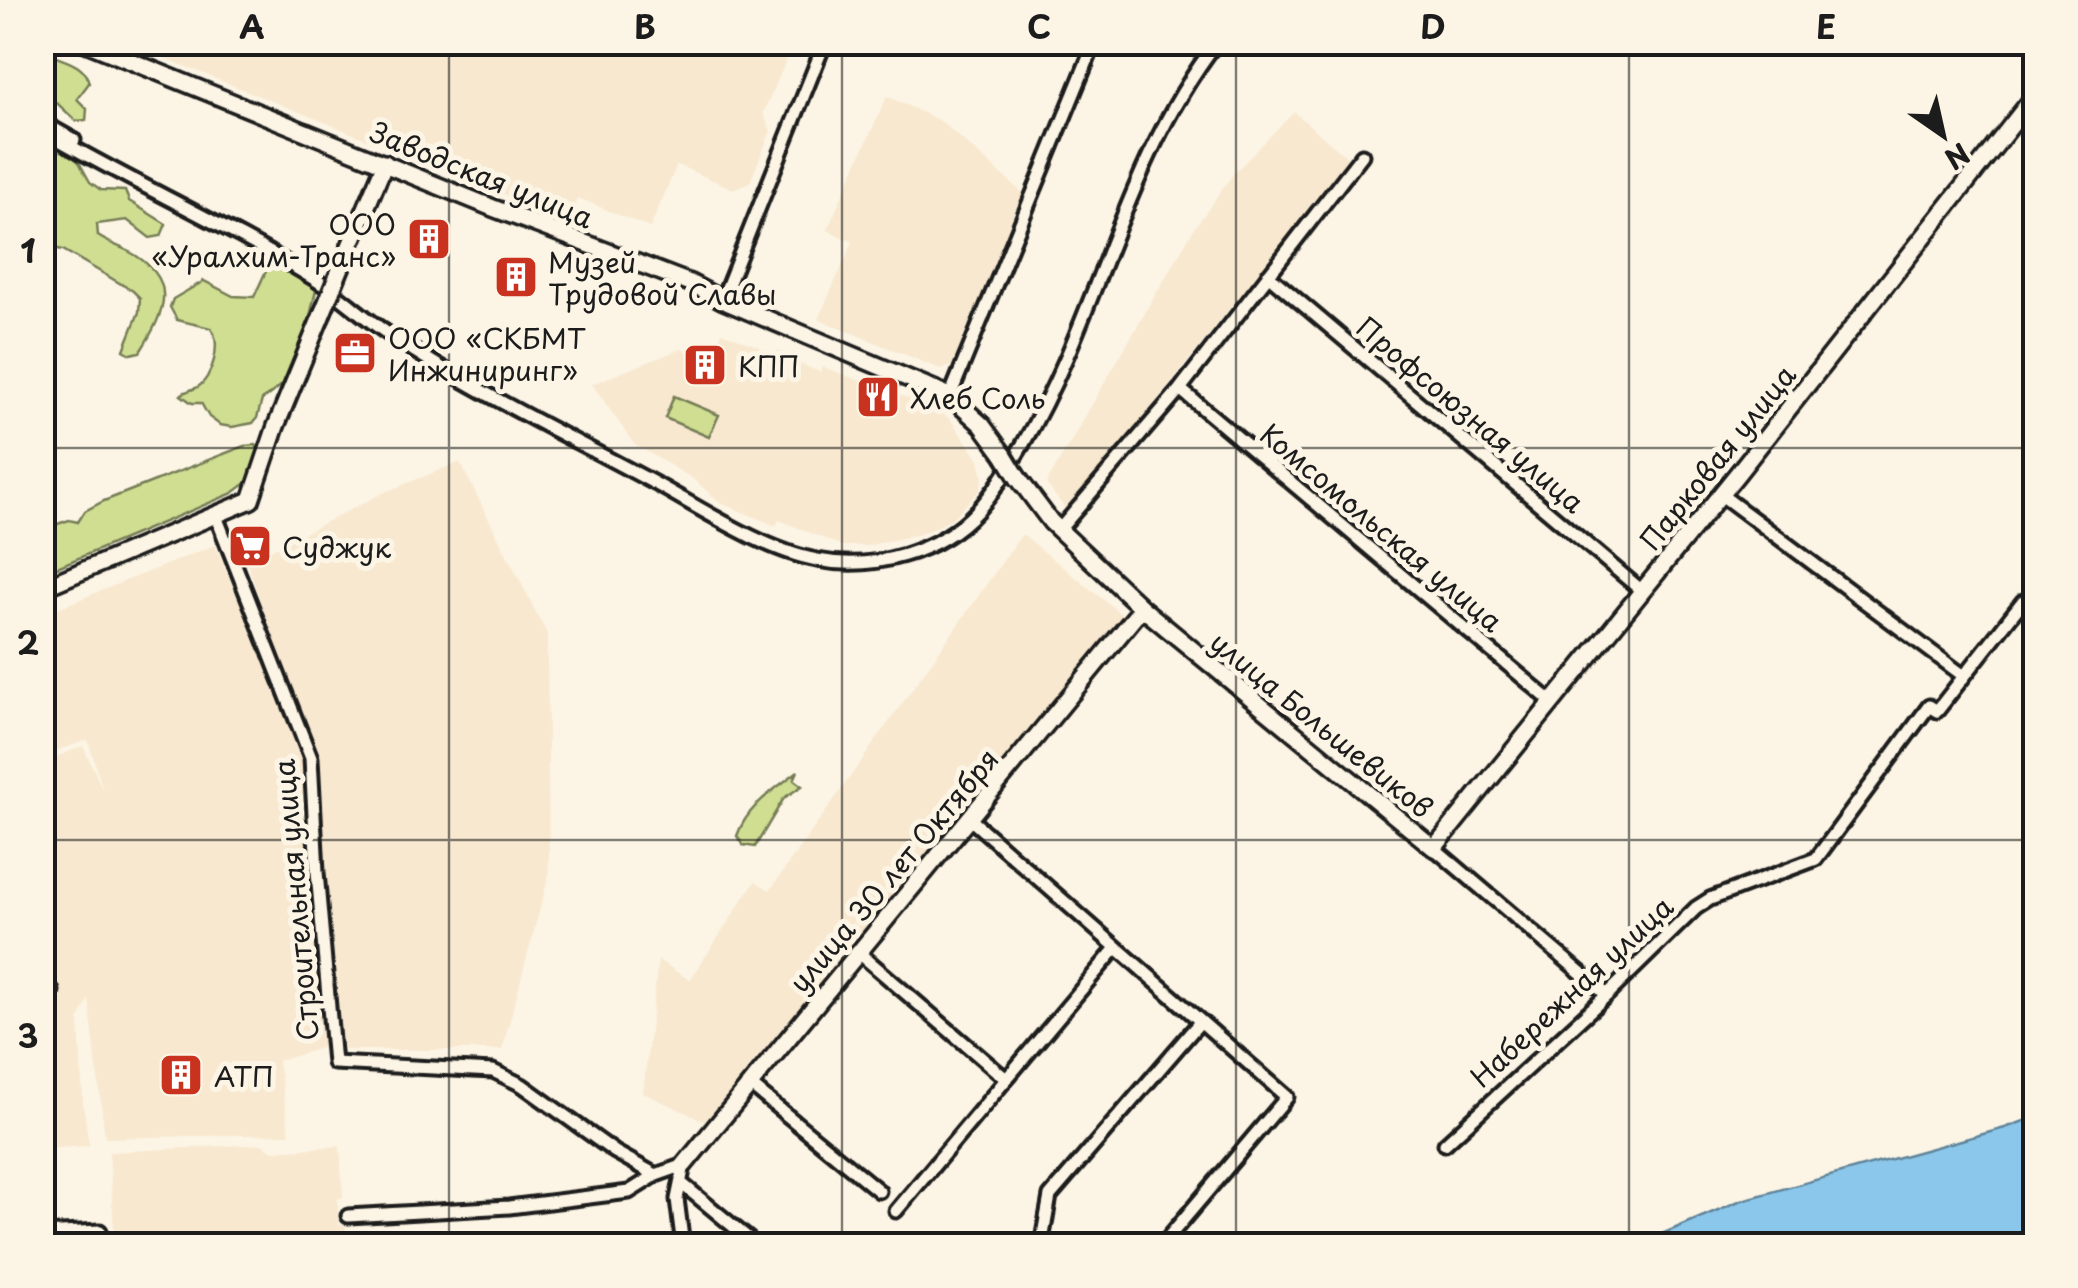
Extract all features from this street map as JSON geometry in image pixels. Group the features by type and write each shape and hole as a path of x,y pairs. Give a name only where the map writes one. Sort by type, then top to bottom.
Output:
{"street":[{"name":"Заводская улица","path":"84,42 690,283 950,396 982,424 1018,478"},
{"path":"722,300 825,42"},
{"path":"950,396 1094,42"},
{"path":"42,130 304,272 410,348 690,503 794,553 829,562 865,562 908,553 951,534 975,514 996,486 1057,382 1157,136 1217,42"},
{"name":"Парковая улица","path":"1434,848 2036,94"},
{"path":"42,122 74,140"},
{"path":"1058,530 1180,389 1362,155"},
{"path":"42,588 251,500 276,426 385,163"},
{"name":"Профсоюзная улица","path":"1268,274 1642,591"},
{"name":"Комсомольская улица","path":"1180,389 1552,702"},
{"name":"улица Большевиков","path":"1018,478 1058,530 1142,608 1607,995"},
{"path":"1720,494 1964,676"},
{"name":"Строительная улица","path":"216,516 311,758 334,1064 493,1072 522,1085 615,1152 656,1176"},
{"name":"Набережная улица","path":"1445,1144 1607,995 1685,917 1710,898 1816,859 1929,706 1936,711 2023,600"},
{"name":"улица 30 лет Октября","path":"684,1165 1142,608"},
{"path":"969,818 1287,1097 1162,1246"},
{"path":"896,1211 1116,948"},
{"path":"858,952 1006,1079"},
{"path":"1041,1246 1050,1196 1200,1022"},
{"path":"749,1084 879,1191"},
{"path":"348,1216 509,1208 629,1192 684,1165"},
{"path":"684,1165 678,1199 684,1246"},
{"path":"681,1183 750,1240"},
{"path":"42,1234 100,1231"}],"shaded area":[{"path":"794,42 763,113 771,131 750,182 733,189 677,165 650,228 578,198 568,220 127,43"},
{"path":"887,96 942,122 1025,195 955,365 940,369 818,319 853,242 827,230"},
{"path":"1294,112 1349,159 1068,512 1046,484 1193,230 1234,173"},
{"path":"722,332 776,354 778,350 786,354 785,358 820,372 823,367 937,409 950,419 979,459 983,477 980,490 951,519 935,528 866,546 842,546 779,520 776,526 721,503 693,479 634,444 592,384 681,349 694,360 712,363"},
{"path":"460,462 547,634 549,875 502,1050 343,1050 317,767 247,562 385,492"},
{"path":"1022,534 1126,618 706,1122 643,1093 658,960 690,980 755,881 770,890"},
{"path":"215,545 307,757 328,1046 278,1061 290,1134 105,1138 89,999 79,1019 89,1146 43,1149 43,762 83,746 103,790 88,740 43,755 43,614"},
{"path":"262,1144 273,1151 340,1146 343,1197 337,1199 339,1224 346,1225 346,1245 115,1245 109,1152"}],"green space":[{"path":"43,51 76,66 86,76 89,83 77,99 87,109 86,120 76,121 58,104 43,99"},
{"path":"43,140 54,142 79,162 90,182 101,190 125,191 129,201 166,224 161,236 150,238 127,220 97,224 98,236 145,262 162,284 161,309 140,352 131,354 124,350 139,312 140,298 63,250 43,246"},
{"path":"274,267 316,290 304,342 290,379 262,400 253,423 220,425 209,417 201,403 192,403 181,395 207,377 216,351 214,334 211,328 177,320 170,307 173,299 204,281 233,296 254,297 266,271"},
{"path":"674,396 719,415 709,437 665,418"},
{"path":"256,445 260,453 249,481 233,493 43,573 43,529 69,520 78,522 85,511 104,501 244,446"},
{"path":"798,771 794,780 802,786 784,798 755,847 743,845 737,836 748,816"}],"water":[{"path":"2035,1117 2035,1245 1636,1245 1739,1201"}],"place":[{"name":"ООО «Уралхим-Транс»","path":"429,239"},
{"name":"Музей Трудовой Славы","path":"516,277"},
{"name":"ООО «СКБМТ Инжиниринг»","path":"355,353"},
{"name":"КПП","path":"705,365"},
{"name":"Хлеб Соль","path":"878,397"},
{"name":"Суджук","path":"250,546"},
{"name":"АТП","path":"181,1075"}]}
